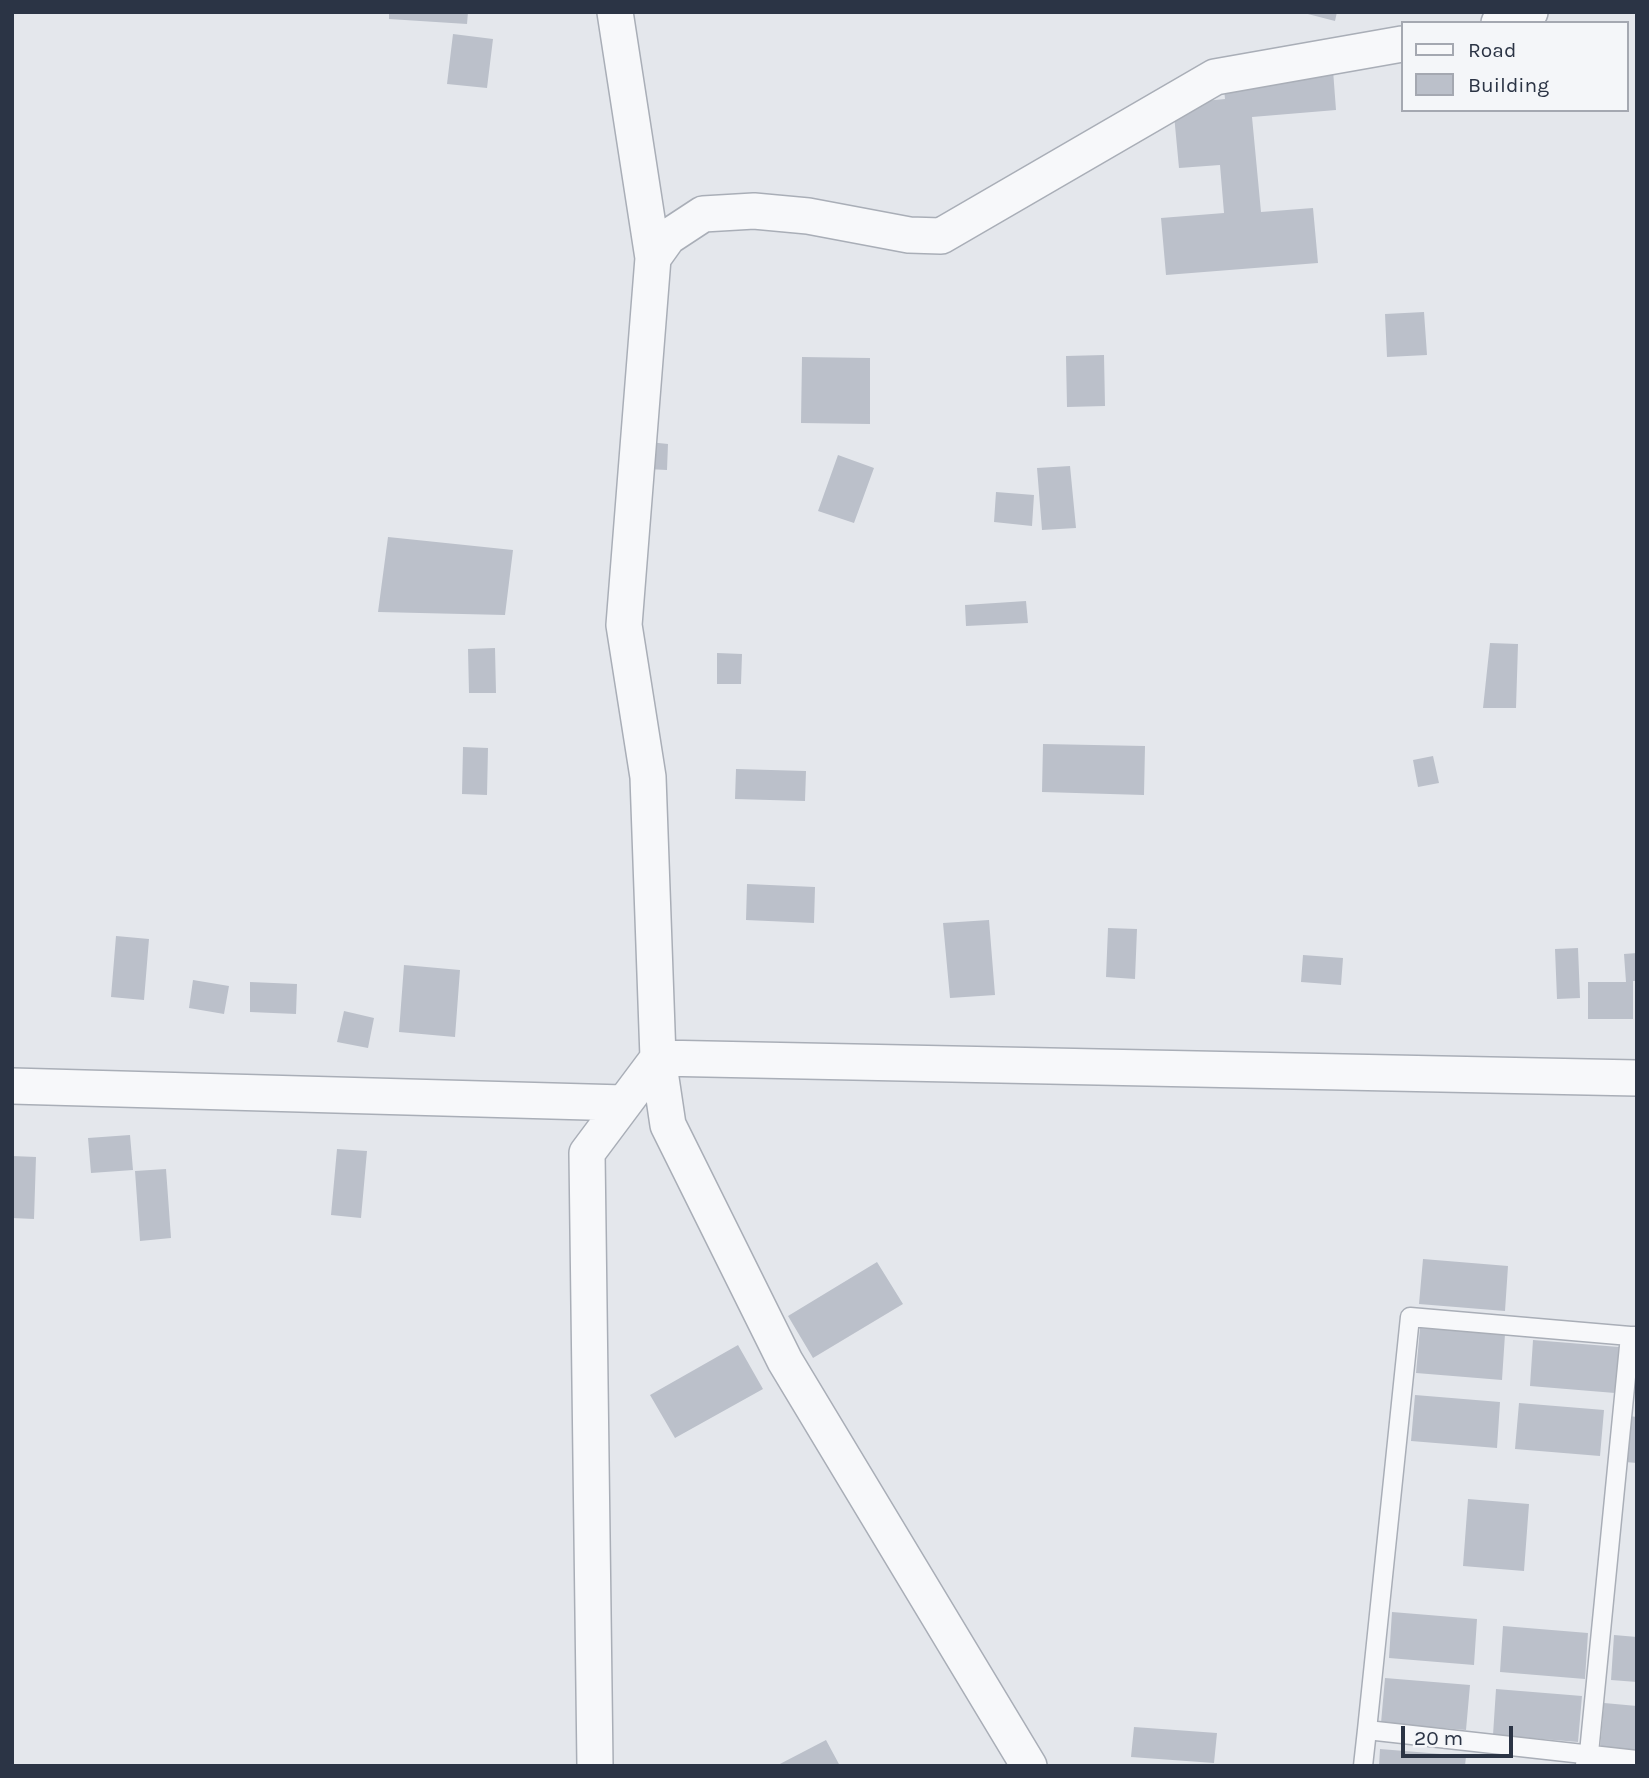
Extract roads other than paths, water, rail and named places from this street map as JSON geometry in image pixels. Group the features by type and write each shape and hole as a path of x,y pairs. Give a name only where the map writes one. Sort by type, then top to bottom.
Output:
{"street":[{"path":"615,12 653,258 624,625 649,777 658,1058 668,1125 785,1361 1029,1766"},
{"path":"1505,21 1530,12"},
{"path":"653,258 668,237 703,214 754,211 808,216 909,235 941,236 1214,77 1400,44"},
{"path":"658,1058 1637,1078"},
{"path":"595,1766 587,1153 658,1058"},
{"path":"12,1086 624,1103"}],"lane":[{"path":"1363,1766 1410,1317 1633,1336 1585,1760"},
{"path":"1367,1730 1585,1760 1637,1760"}]}
